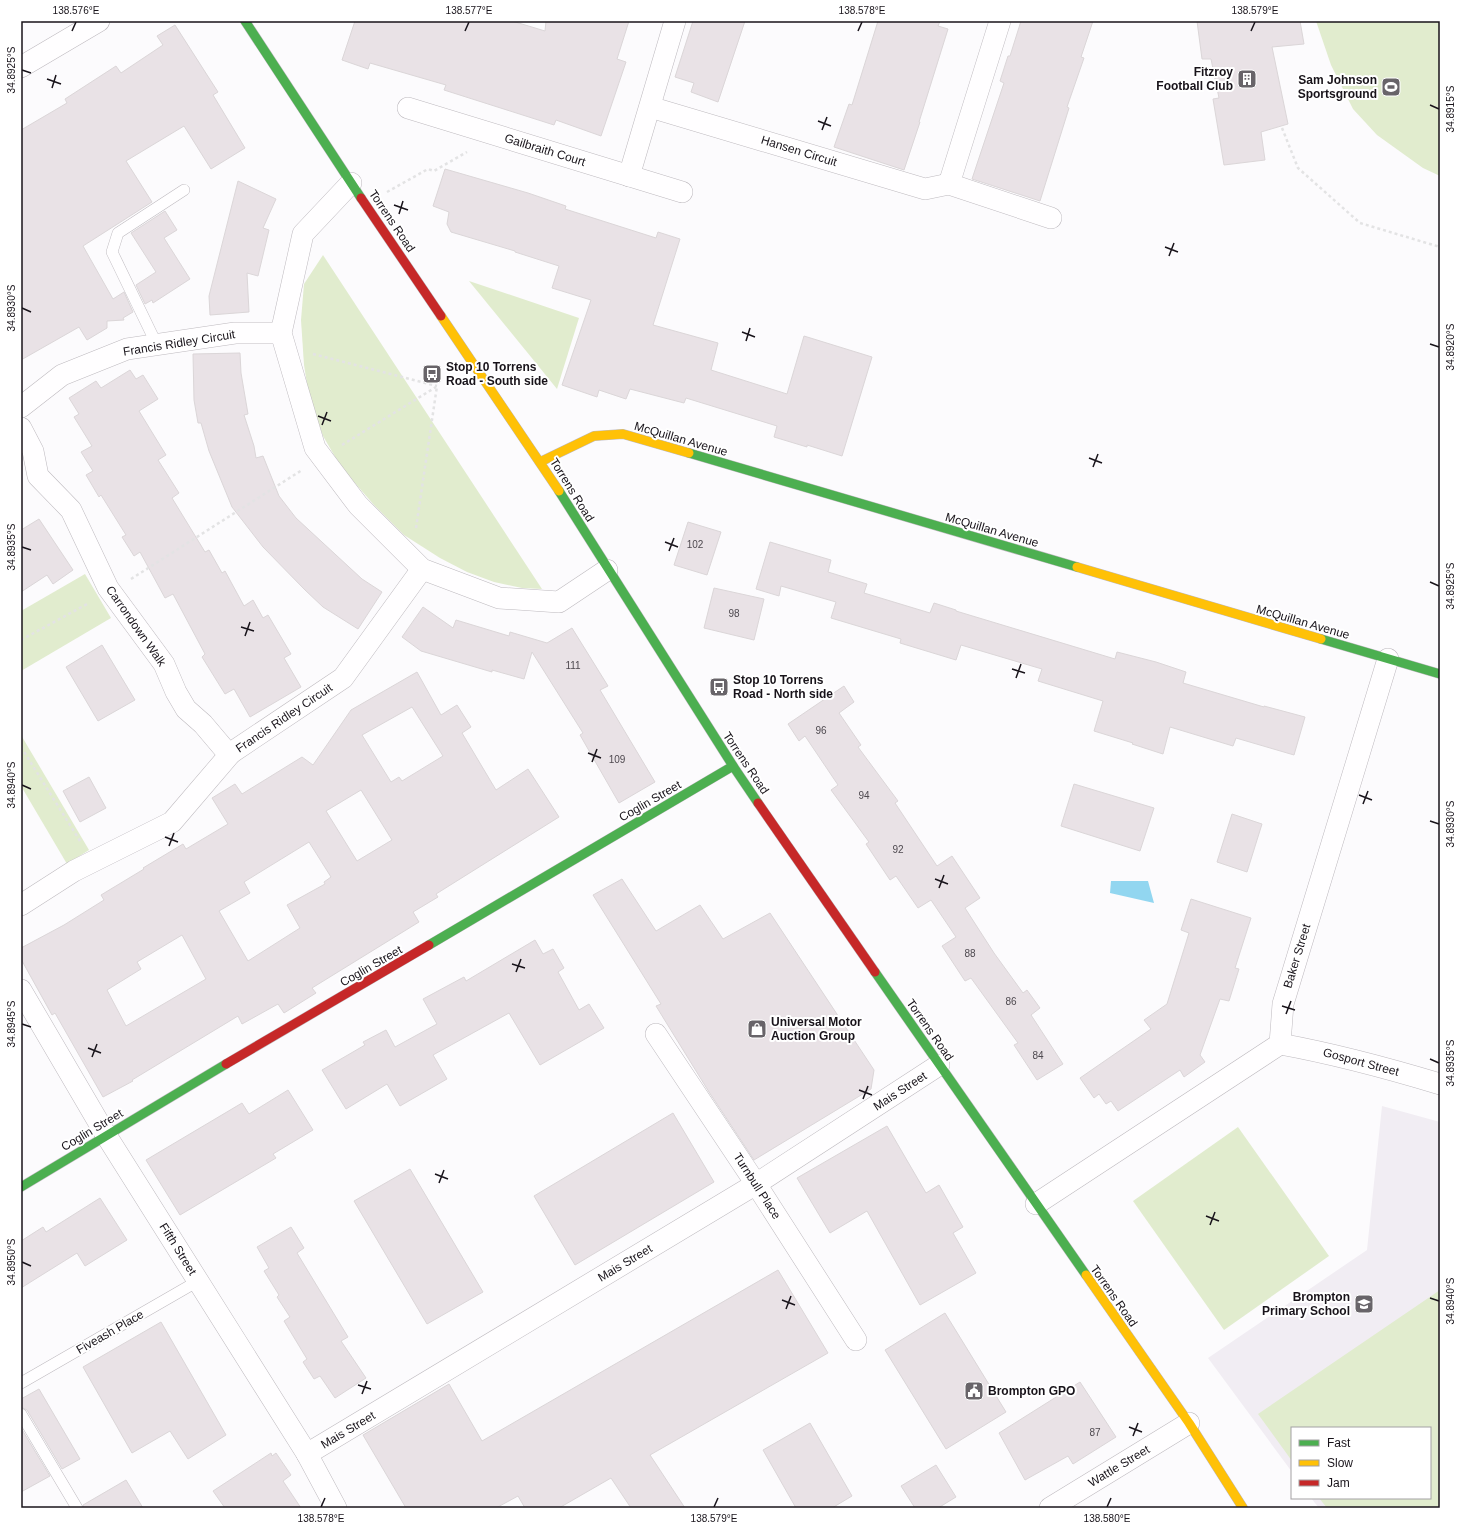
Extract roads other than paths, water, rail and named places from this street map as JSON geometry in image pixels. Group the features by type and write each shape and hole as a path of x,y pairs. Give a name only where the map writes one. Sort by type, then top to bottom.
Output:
{"main road":[{"name":"Torrens Road","path":"245,21 351,182 540,462 607,570 734,766 939,1065 1189,1423 1243,1508"},
{"name":"McQuillan Avenue","path":"540,462 594,436 623,434 1440,674"},
{"name":"Coglin Street","path":"21,1187 106,1135 734,766"}],"street":[{"path":"21,68 99,21"},
{"path":"629,176 675,21"},
{"path":"1000,21 949,184 1052,218"},
{"name":"Hansen Circuit","path":"650,107 925,189 949,184"},
{"name":"Gailbraith Court","path":"408,108 682,192"},
{"path":"351,182 303,234 281,333 315,448 358,505 422,569 498,598 559,602 607,570"},
{"name":"Francis Ridley Circuit","path":"21,408 62,375 127,349 235,333 281,333"},
{"name":"Carrondown Walk","path":"21,428 33,451 38,476 71,510 111,592 164,664 176,692 186,709 203,724 231,754"},
{"name":"Francis Ridley Circuit","path":"21,905 74,871 172,822 231,754 343,678 422,569"},
{"name":"Baker Street","path":"1280,1044 1282,1004 1388,659"},
{"name":"Fifth Street","path":"21,990 106,1135 307,1454 336,1508"},
{"name":"Turnbull Place","path":"656,1034 756,1184 856,1340"},
{"path":"1036,1204 1280,1044"},
{"name":"Gosport Street","path":"1280,1044 1320,1051 1440,1084"},
{"name":"Mais Street","path":"307,1454 756,1184 939,1065"},
{"name":"Wattle Street","path":"1050,1508 1189,1423"}],"lane":[{"path":"157,345 112,252 118,233 184,190"},
{"name":"Fiveash Place","path":"21,1383 198,1281"},
{"path":"21,1414 77,1508"}],"water":[{"path":"1111,881 1148,881 1154,903 1110,893"}],"place":[{"name":"Fitzroy Football Club","path":"1247,79"},
{"name":"Sam Johnson Sportsground","path":"1391,87"},
{"name":"Stop 10 Torrens Road - South side","path":"432,374"},
{"name":"Stop 10 Torrens Road - North side","path":"719,687"},
{"name":"Universal Motor Auction Group","path":"757,1029"},
{"name":"Brompton Primary School","path":"1364,1304"},
{"name":"Brompton GPO","path":"974,1391"}]}
